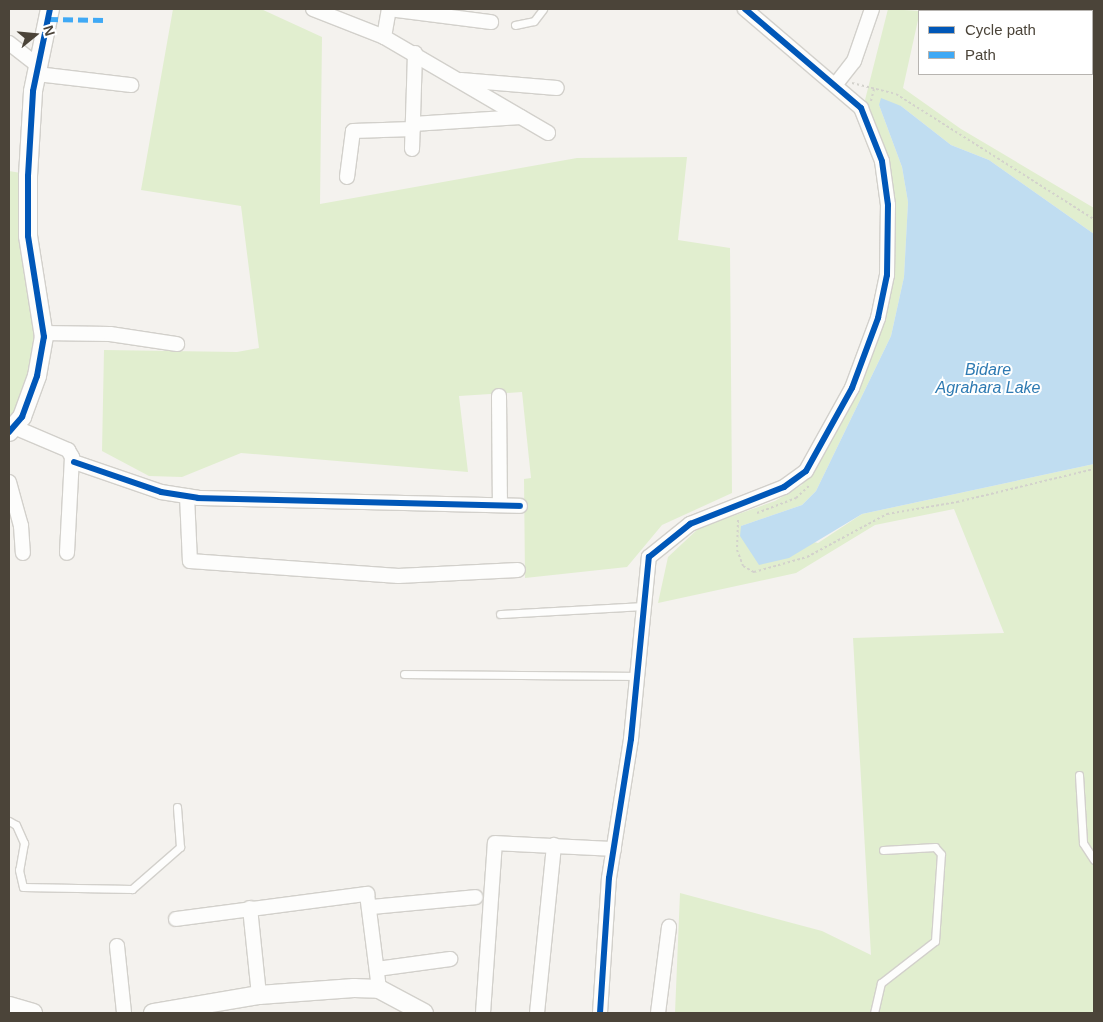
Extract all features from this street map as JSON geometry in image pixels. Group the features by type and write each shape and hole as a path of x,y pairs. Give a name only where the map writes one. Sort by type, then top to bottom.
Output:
{"street":[{"path":"50,9 37,70 28,236 43,333 37,376 12,429 68,450 74,462 67,553"},
{"path":"313,9 384,37 548,133"},
{"path":"384,37 389,9 491,22"},
{"path":"600,1013 614,849 638,676 650,557 690,524 784,487 806,471 852,388 878,318 887,265 888,205 882,161 861,108 838,82 745,9"},
{"path":"838,82 854,61 872,9"},
{"path":"9,43 37,70 131,85"},
{"path":"412,149 415,54"},
{"path":"457,80 557,88"},
{"path":"347,177 353,131 521,117"},
{"path":"43,333 110,334 176,344"},
{"path":"499,396 500,505"},
{"path":"74,462 188,496 520,506"},
{"path":"9,482 22,526 23,553"},
{"path":"188,496 190,560 398,576 518,570"},
{"path":"483,1013 495,843 614,849"},
{"path":"537,1013 554,845"},
{"path":"176,919 362,893 370,898 379,989"},
{"path":"371,908 476,897"},
{"path":"250,908 259,995"},
{"path":"658,1013 669,928"},
{"path":"117,946 124,1013"},
{"path":"377,969 450,959"},
{"path":"154,1013 259,995 379,989 424,1013"},
{"path":"9,1006 33,1013"}],"lane":[{"path":"515,25 534,21 543,9"},
{"path":"500,614 645,606"},
{"path":"404,674 638,676"},
{"path":"1079,775 1083,843 1094,860"},
{"path":"9,821 21,832 24,843 19,870 24,887 132,889 180,847 177,807"},
{"path":"874,1013 881,984 935,942 941,854 934,847 883,850"}],"path":[{"path":"838,82 896,94 1094,219"},
{"path":"874,89 870,102 874,111"},
{"path":"745,517 736,520 736,550 743,566 754,572 807,557 887,514 957,502 1094,469"},
{"path":"753,514 796,498 811,484"}],"green space":[{"path":"173,9 261,9 322,37 320,204 577,158 687,157 678,240 730,248 732,493 662,525 627,567 525,578 524,479 531,478 522,392 459,396 468,472 241,453 182,477 149,476 102,451 104,350 237,352 259,348 241,206 141,190"},
{"path":"888,9 918,11 918,20 903,88 961,129 1094,208 1094,234 989,160 951,145 901,106 879,105 902,167 908,202 904,277 891,336 816,491 802,505 741,526 818,543 862,514 1094,464 1094,1013 675,1013 680,893 822,931 871,955 853,638 1004,633 954,509 875,525 796,573 658,603 668,557 699,528 775,501 802,485 858,385 879,336 892,275 894,205 890,164 865,100"},
{"path":"9,171 21,173 35,347 17,414 9,423"}],"water":[{"name":"Bidare Agrahara Lake","path":"881,98 901,106 951,145 989,160 1094,234 1094,464 862,514 789,558 759,565 740,536 741,526 802,505 816,491 891,336 904,277 908,202 902,167 879,105"}],"marked path":[{"path":"48,19 105,20"}],"cycle path":[{"path":"9,432 22,417 37,376 44,337 28,236 28,176 33,91 50,9"},
{"path":"600,1013 609,878 631,739 649,557 690,524 784,487 806,471 852,388 878,318 887,275 888,205 882,161 861,108 745,9"},
{"path":"74,462 161,492 198,498 520,506"}]}
